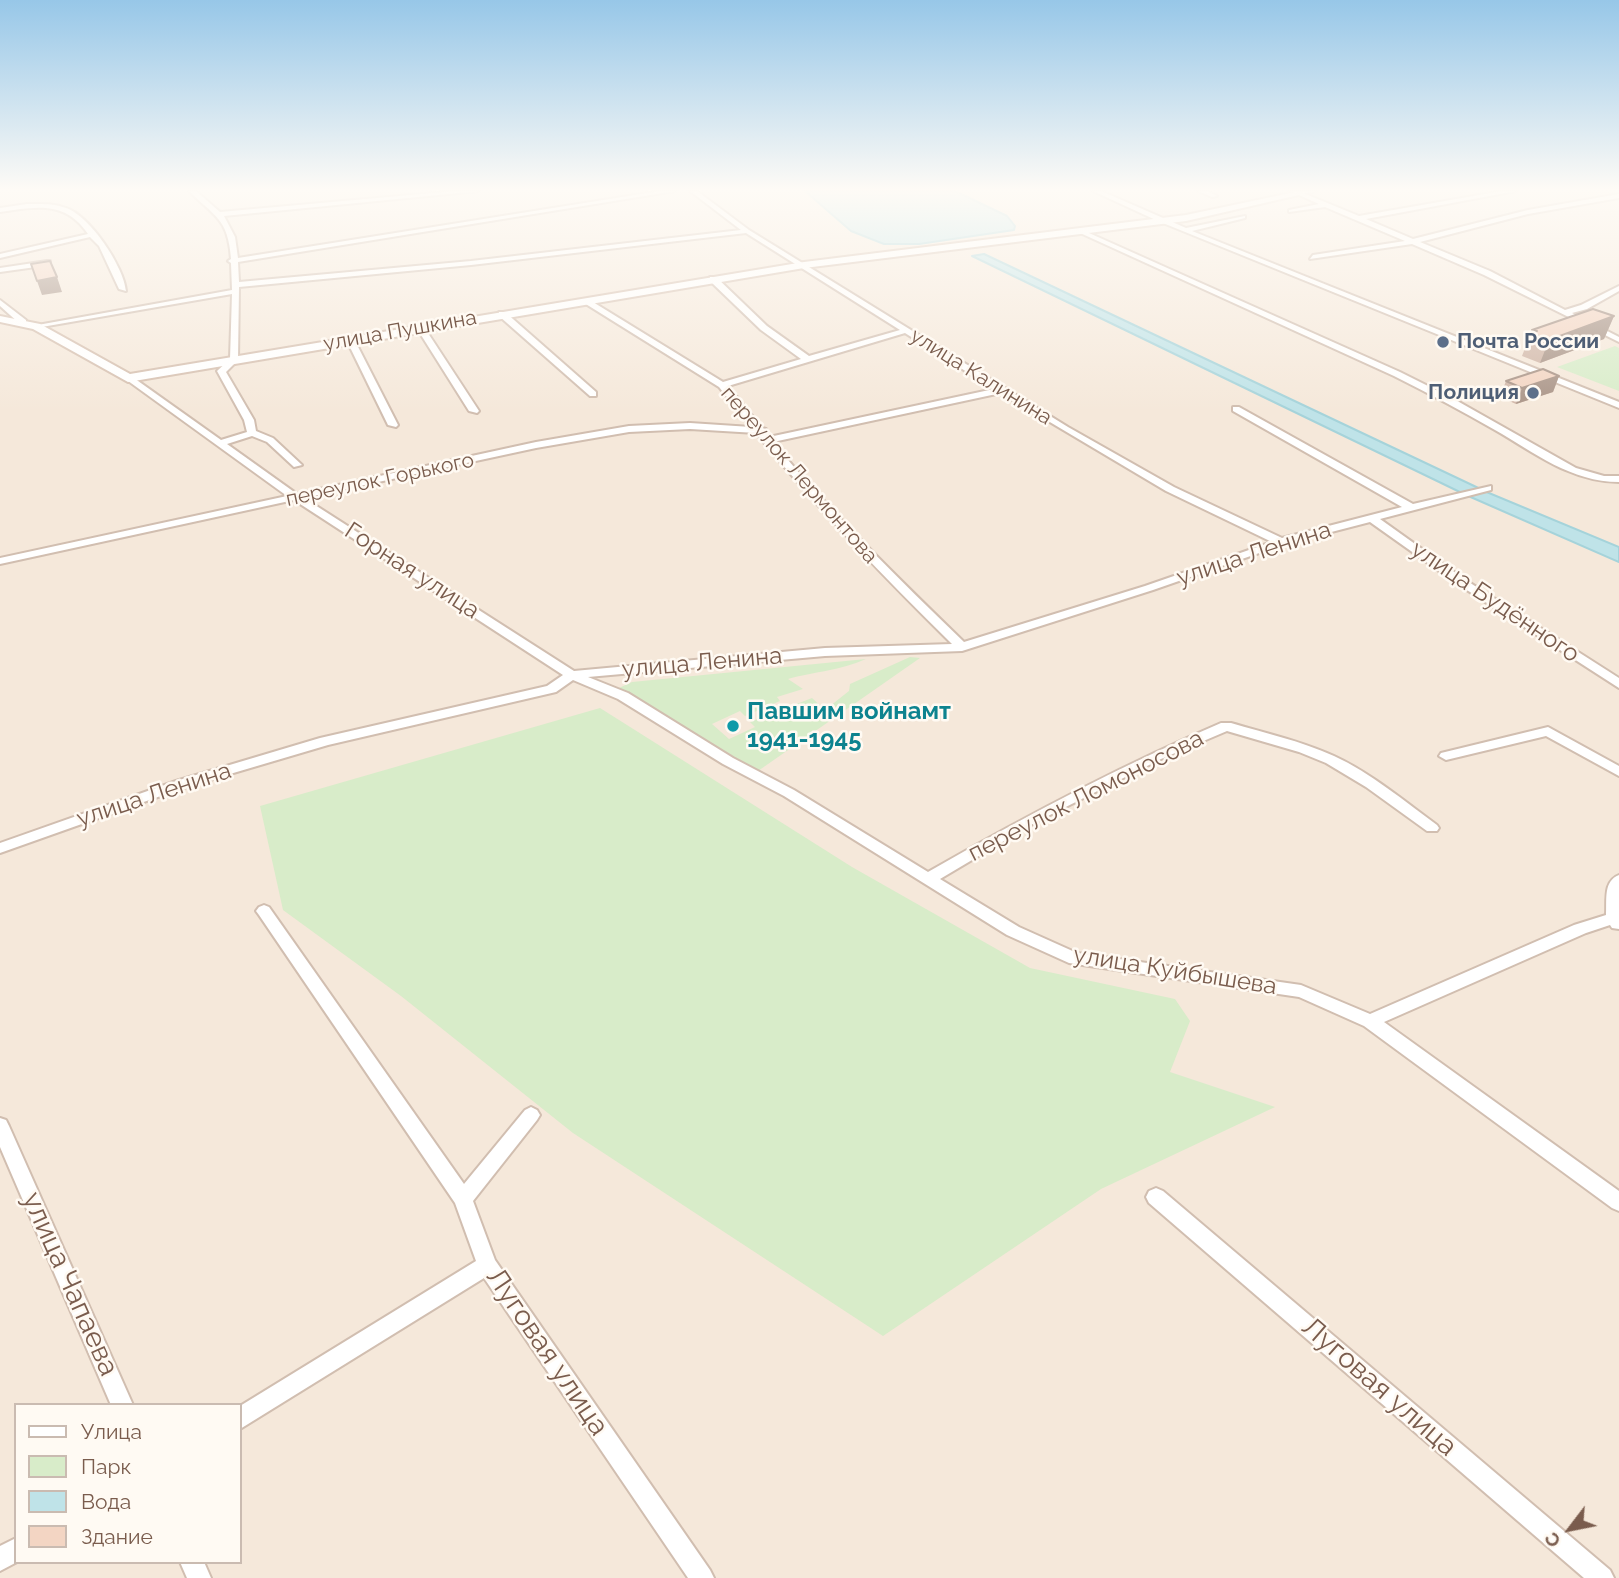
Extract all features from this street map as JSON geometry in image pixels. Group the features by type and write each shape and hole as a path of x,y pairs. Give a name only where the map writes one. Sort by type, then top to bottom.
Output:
{"main road":[{"name":"улица Пушкина","path":"128,378 420,327 804,265"},
{"path":"0,319 36,326 128,378"}],"street":[{"path":"0,270 36,265"},
{"path":"111,265 123,289"},
{"path":"220,443 252,433 249,420 222,371 234,359 236,288 233,265"},
{"path":"36,326 236,288 456,265"},
{"name":"улица Калинина","path":"804,265 1125,465 1281,542"},
{"path":"1154,265 1423,387 1563,465 1601,481 1619,479"},
{"path":"1271,265 1619,405"},
{"path":"1467,265 1619,340"},
{"path":"713,279 764,328 806,358"},
{"path":"1566,312 1584,307 1619,288"},
{"name":"переулок Лермонтова","path":"585,300 722,385 804,486 874,561 962,647"},
{"path":"0,302 23,322"},
{"path":"502,314 593,394"},
{"path":"420,327 474,411"},
{"path":"722,385 737,383 806,358 907,330"},
{"path":"349,339 393,425"},
{"name":"Горная улица","path":"128,378 220,443 297,465"},
{"name":"переулок Горького","path":"0,561 536,445 629,429 690,426 766,436 1002,390"},
{"path":"1236,409 1410,507"},
{"name":"Горная улица","path":"252,433 270,440 268,458 297,498 572,675"},
{"name":"улица Ленина","path":"0,848 181,784 325,741 551,689 572,675 825,652 962,647 1149,588 1281,542 1486,488"},
{"name":"улица Будённого","path":"1372,518 1460,581 1619,684"},
{"name":"улица Куйбышева","path":"572,675 623,696 728,761 789,793 1013,931 1075,959 1301,991 1370,1021 1619,1202"},
{"name":"переулок Ломоносова","path":"927,879 1031,819 1156,756 1226,726 1304,749 1331,760 1371,784 1432,828"},
{"path":"1446,756 1548,731 1619,772"},
{"path":"1370,1021 1580,929 1617,921 1615,884 1619,880"},
{"name":"Луговая улица","path":"264,911 463,1199 487,1265 702,1578"},
{"path":"463,1199 531,1115"},
{"name":"улица Чапаева","path":"0,1126 121,1403"},
{"name":"Луговая улица","path":"1156,1197 1602,1578"},
{"path":"242,1417 487,1265"}],"shaded area":[{"path":"0,265 1619,265 1619,1578 0,1578"}],"green space":[{"path":"1615,346 1619,348 1619,391 1557,367"},
{"path":"910,657 920,658 758,771 619,688 632,682 866,659 788,679 803,689 777,697 780,701 745,716 740,711 712,724 729,739 755,727 750,722 812,698 825,710 849,691 850,684"},
{"path":"600,708 852,867 1030,968 1175,999 1190,1021 1170,1072 1275,1107 1101,1189 883,1336 573,1133 401,996 283,910 260,806"}],"water":[{"path":"990,265 1006,265 1489,493 1619,547 1619,562 1466,495"}],"building":[{"path":"31,265 52,265 57,277 37,281"},
{"path":"1593,309 1614,316 1549,340 1531,333 1537,331 1532,330"},
{"path":"1543,369 1559,376 1522,388 1506,381"}],"place":[{"name":"Почта России","path":"1443,342"},
{"name":"Полиция","path":"1533,393"},
{"name":"Павшим войнамт 1941-1945","path":"733,726"}]}
